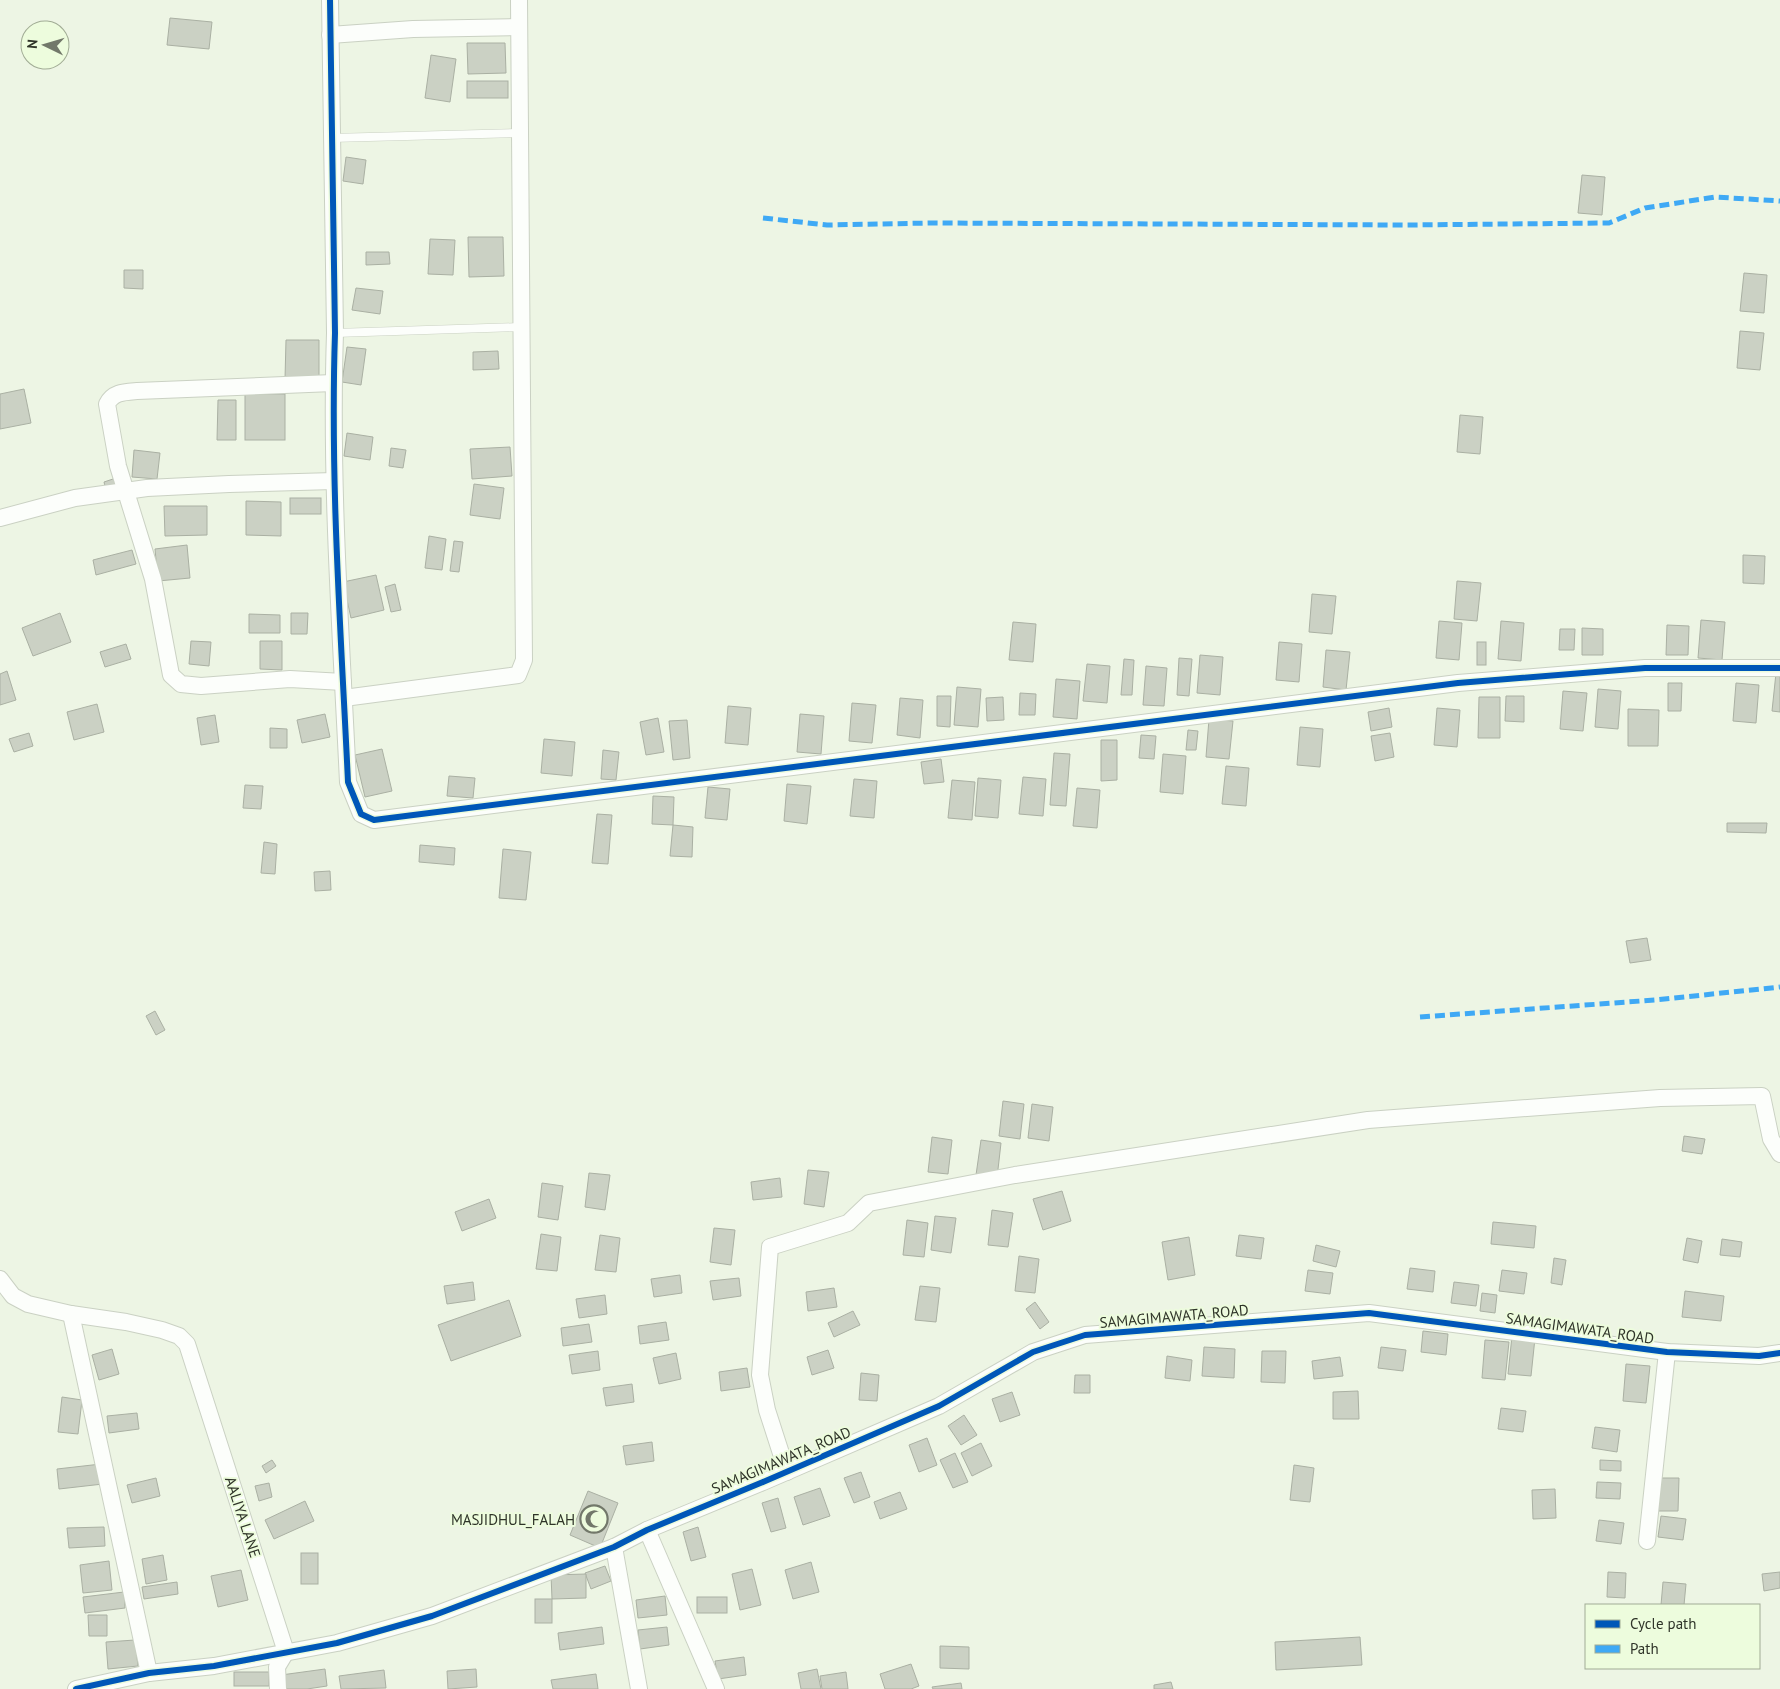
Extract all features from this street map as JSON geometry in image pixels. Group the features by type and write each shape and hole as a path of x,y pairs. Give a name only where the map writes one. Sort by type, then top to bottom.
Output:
{"street":[{"path":"330,0 335,333 333,383 334,482 348,782 361,814 374,820 1458,683 1645,668 1780,668"},
{"path":"344,698 518,675 524,660 519,0"},
{"path":"330,35 413,28 519,27"},
{"path":"333,383 147,390 119,393 111,397 107,404 118,466 153,579 171,675 181,684 200,686 290,679 343,682"},
{"path":"0,518 75,498 147,488 334,482"},
{"path":"787,1472 767,1410 760,1375 770,1247 848,1223 869,1203 1015,1175 1368,1120 1660,1098 1762,1096 1771,1139 1780,1154"},
{"path":"0,1279 13,1296 28,1304 71,1314 149,1673"},
{"name":"SAMAGIMAWATA_ROAD","path":"76,1689 149,1673 214,1666 337,1643 432,1616 614,1547 647,1530 939,1406 1033,1352 1085,1335 1370,1312 1667,1352 1759,1356 1780,1354"},
{"name":"AALIYA LANE","path":"71,1314 126,1322 162,1330 179,1336 187,1344 286,1652"},
{"path":"1648,1541 1667,1352"},
{"path":"647,1530 716,1689"},
{"path":"614,1547 639,1689"},
{"path":"278,1689 277,1667 286,1652"}],"lane":[{"path":"331,138 520,133"},
{"path":"335,333 520,327"}],"building":[{"path":"170,18 212,22 209,49 167,45"},
{"path":"467,43 505,43 506,73 468,74"},
{"path":"431,55 456,59 450,102 425,98"},
{"path":"467,81 508,81 508,98 467,98"},
{"path":"346,157 366,160 363,184 343,181"},
{"path":"1582,175 1605,177 1602,215 1578,213"},
{"path":"468,237 503,237 504,276 469,277"},
{"path":"430,239 455,240 453,275 428,274"},
{"path":"366,252 389,252 390,264 366,265"},
{"path":"124,270 143,270 143,289 124,288"},
{"path":"1744,273 1767,275 1764,313 1740,311"},
{"path":"356,288 383,291 380,314 352,310"},
{"path":"1740,331 1764,333 1760,370 1737,368"},
{"path":"286,340 319,340 319,379 285,379"},
{"path":"347,347 366,349 361,385 342,382"},
{"path":"498,351 499,369 473,370 473,352"},
{"path":"24,389 31,423 0,429 0,394"},
{"path":"245,394 285,394 285,440 245,440"},
{"path":"218,400 236,400 236,440 217,440"},
{"path":"1460,415 1483,417 1480,454 1457,452"},
{"path":"347,433 373,437 370,460 344,456"},
{"path":"510,447 512,476 472,479 470,449"},
{"path":"391,448 406,450 403,468 389,466"},
{"path":"134,450 160,453 157,479 132,477"},
{"path":"119,477 122,486 106,490 104,482"},
{"path":"474,484 504,488 500,519 470,515"},
{"path":"290,498 321,498 321,514 290,514"},
{"path":"246,501 281,502 281,536 246,535"},
{"path":"164,506 207,506 207,535 165,536"},
{"path":"429,536 446,539 442,570 425,568"},
{"path":"454,541 463,542 459,572 450,571"},
{"path":"187,545 190,578 158,581 155,549"},
{"path":"132,550 136,564 96,575 93,560"},
{"path":"1743,555 1765,556 1764,584 1743,583"},
{"path":"376,575 384,610 351,618 343,582"},
{"path":"1457,581 1481,583 1477,621 1454,619"},
{"path":"395,584 401,610 391,612 385,587"},
{"path":"1312,594 1336,596 1332,634 1309,632"},
{"path":"60,613 71,642 33,656 22,628"},
{"path":"291,613 308,613 307,634 291,634"},
{"path":"249,614 280,615 280,633 249,633"},
{"path":"1701,620 1725,622 1722,660 1698,658"},
{"path":"1439,621 1462,623 1459,660 1436,658"},
{"path":"1501,621 1524,623 1521,661 1498,659"},
{"path":"1013,622 1036,624 1033,662 1009,660"},
{"path":"1667,625 1689,626 1688,655 1666,655"},
{"path":"1582,628 1603,629 1603,655 1582,655"},
{"path":"1560,629 1575,629 1574,650 1559,650"},
{"path":"191,641 211,642 209,666 189,664"},
{"path":"260,641 282,641 282,670 260,669"},
{"path":"1279,642 1302,644 1299,682 1276,680"},
{"path":"1477,642 1486,642 1486,665 1477,665"},
{"path":"126,644 131,659 105,667 100,652"},
{"path":"1326,650 1350,652 1346,690 1323,687"},
{"path":"1200,655 1223,657 1220,695 1197,693"},
{"path":"1179,658 1192,659 1189,696 1177,695"},
{"path":"1124,659 1134,660 1132,695 1121,695"},
{"path":"1087,664 1110,666 1107,703 1083,701"},
{"path":"1146,666 1167,668 1164,706 1143,705"},
{"path":"7,671 16,700 0,705 0,674"},
{"path":"1776,673 1780,674 1780,712 1772,711"},
{"path":"1056,679 1080,681 1077,719 1053,717"},
{"path":"1668,683 1682,683 1681,711 1668,711"},
{"path":"1736,683 1759,685 1756,723 1733,721"},
{"path":"957,687 981,689 978,727 954,725"},
{"path":"1598,689 1621,691 1618,729 1595,727"},
{"path":"1563,691 1587,693 1583,731 1560,729"},
{"path":"1020,693 1036,694 1035,715 1019,715"},
{"path":"937,696 951,696 950,727 937,726"},
{"path":"1506,696 1524,696 1524,722 1505,721"},
{"path":"1003,697 1004,720 987,721 986,698"},
{"path":"1479,697 1500,697 1500,738 1478,738"},
{"path":"900,698 923,700 920,738 897,735"},
{"path":"852,703 876,705 872,743 849,741"},
{"path":"97,704 104,732 74,740 67,712"},
{"path":"728,706 751,708 748,745 725,743"},
{"path":"1389,708 1392,727 1371,731 1368,712"},
{"path":"1437,708 1460,710 1457,747 1434,745"},
{"path":"1628,709 1659,710 1658,746 1628,746"},
{"path":"325,714 330,737 302,743 297,720"},
{"path":"800,714 824,716 821,754 797,752"},
{"path":"215,715 219,742 201,745 197,718"},
{"path":"658,718 664,752 646,755 640,722"},
{"path":"1209,719 1233,721 1229,759 1206,757"},
{"path":"687,720 690,758 673,760 669,721"},
{"path":"1300,727 1323,729 1320,767 1297,765"},
{"path":"270,728 287,729 287,748 270,748"},
{"path":"1188,730 1198,731 1196,750 1186,750"},
{"path":"29,733 33,746 14,752 9,739"},
{"path":"1390,733 1394,757 1375,761 1371,736"},
{"path":"1141,735 1156,736 1154,759 1139,758"},
{"path":"544,739 575,742 572,776 541,773"},
{"path":"1101,740 1117,740 1117,780 1101,781"},
{"path":"382,749 392,791 365,797 355,755"},
{"path":"603,750 619,752 616,780 601,779"},
{"path":"1054,753 1070,754 1066,806 1050,805"},
{"path":"1163,754 1186,756 1183,794 1160,792"},
{"path":"941,759 944,782 924,784 921,762"},
{"path":"1226,766 1249,768 1246,806 1222,804"},
{"path":"449,776 475,778 473,798 447,796"},
{"path":"1023,777 1046,779 1043,816 1019,814"},
{"path":"978,778 1001,780 998,818 975,816"},
{"path":"854,779 877,781 874,818 850,816"},
{"path":"952,780 975,782 972,820 948,818"},
{"path":"787,784 811,786 807,824 784,821"},
{"path":"245,785 263,786 261,809 243,808"},
{"path":"708,787 730,789 727,820 705,818"},
{"path":"1077,788 1100,790 1097,828 1073,826"},
{"path":"653,796 674,797 673,825 652,824"},
{"path":"597,814 612,815 608,864 592,863"},
{"path":"1727,823 1767,823 1766,833 1727,832"},
{"path":"673,825 693,827 692,857 670,856"},
{"path":"264,842 277,844 275,874 261,873"},
{"path":"420,845 455,848 454,865 419,862"},
{"path":"503,849 531,852 526,900 499,898"},
{"path":"330,871 331,890 315,891 314,872"},
{"path":"1647,938 1651,960 1630,963 1626,941"},
{"path":"155,1011 165,1030 156,1035 146,1016"},
{"path":"1003,1101 1024,1104 1020,1139 999,1136"},
{"path":"1032,1104 1053,1107 1049,1141 1028,1138"},
{"path":"1684,1136 1705,1139 1702,1154 1682,1151"},
{"path":"932,1137 952,1140 948,1174 928,1172"},
{"path":"981,1140 1001,1143 997,1178 976,1175"},
{"path":"808,1170 829,1172 824,1207 804,1204"},
{"path":"589,1173 610,1175 605,1210 585,1207"},
{"path":"780,1178 782,1197 753,1200 751,1182"},
{"path":"542,1183 563,1186 558,1220 538,1217"},
{"path":"1062,1191 1071,1221 1043,1230 1033,1199"},
{"path":"489,1199 496,1218 462,1231 455,1212"},
{"path":"992,1210 1013,1213 1008,1247 988,1245"},
{"path":"935,1216 956,1218 951,1253 931,1250"},
{"path":"907,1220 928,1223 924,1257 903,1255"},
{"path":"1493,1222 1536,1226 1534,1248 1491,1244"},
{"path":"714,1228 735,1230 731,1265 710,1262"},
{"path":"541,1234 561,1237 557,1271 536,1269"},
{"path":"600,1235 620,1238 616,1272 595,1270"},
{"path":"1239,1235 1264,1238 1261,1259 1236,1256"},
{"path":"1189,1237 1195,1275 1168,1280 1162,1242"},
{"path":"1687,1238 1702,1241 1698,1263 1683,1260"},
{"path":"1722,1239 1742,1242 1740,1257 1720,1255"},
{"path":"1316,1245 1340,1251 1336,1267 1313,1261"},
{"path":"1019,1256 1039,1259 1035,1293 1015,1291"},
{"path":"1554,1258 1566,1260 1562,1285 1551,1283"},
{"path":"1410,1268 1435,1271 1433,1292 1407,1289"},
{"path":"1308,1270 1333,1273 1330,1294 1305,1291"},
{"path":"1502,1270 1527,1273 1524,1294 1499,1291"},
{"path":"680,1275 682,1293 654,1297 651,1279"},
{"path":"739,1278 741,1296 713,1300 710,1281"},
{"path":"473,1282 475,1300 447,1304 444,1286"},
{"path":"1454,1282 1479,1285 1476,1306 1451,1303"},
{"path":"920,1286 940,1288 936,1322 915,1320"},
{"path":"834,1288 837,1307 808,1311 806,1292"},
{"path":"1685,1291 1724,1296 1721,1321 1682,1317"},
{"path":"1482,1293 1497,1295 1495,1313 1480,1311"},
{"path":"605,1295 607,1314 579,1318 576,1299"},
{"path":"509,1300 521,1336 451,1361 438,1325"},
{"path":"1035,1302 1049,1322 1040,1329 1026,1309"},
{"path":"853,1311 860,1325 834,1337 828,1323"},
{"path":"666,1322 669,1340 640,1344 638,1326"},
{"path":"589,1324 592,1342 563,1346 561,1328"},
{"path":"1423,1331 1448,1334 1446,1355 1421,1352"},
{"path":"1512,1336 1535,1338 1531,1376 1508,1374"},
{"path":"1485,1340 1509,1342 1505,1380 1482,1378"},
{"path":"1204,1347 1235,1349 1234,1378 1202,1376"},
{"path":"1381,1347 1406,1350 1403,1371 1378,1368"},
{"path":"112,1349 119,1374 99,1380 92,1355"},
{"path":"828,1350 834,1368 812,1375 807,1357"},
{"path":"598,1351 600,1370 572,1374 569,1355"},
{"path":"1262,1351 1286,1351 1285,1383 1261,1382"},
{"path":"676,1353 681,1379 659,1384 653,1358"},
{"path":"1167,1356 1192,1360 1190,1381 1165,1378"},
{"path":"1340,1357 1343,1376 1314,1379 1312,1361"},
{"path":"1626,1364 1650,1366 1646,1403 1623,1401"},
{"path":"747,1368 750,1387 721,1391 719,1372"},
{"path":"861,1373 879,1375 877,1401 859,1400"},
{"path":"1075,1375 1090,1375 1090,1393 1074,1393"},
{"path":"632,1384 634,1402 606,1406 603,1388"},
{"path":"1358,1391 1359,1419 1333,1419 1333,1392"},
{"path":"1012,1392 1020,1415 1000,1422 992,1399"},
{"path":"62,1397 82,1400 78,1434 58,1432"},
{"path":"1501,1408 1526,1411 1523,1432 1498,1429"},
{"path":"137,1413 139,1429 109,1433 107,1416"},
{"path":"964,1415 977,1435 961,1445 948,1426"},
{"path":"1595,1427 1620,1430 1617,1452 1592,1448"},
{"path":"927,1438 937,1465 919,1472 909,1445"},
{"path":"652,1442 654,1461 626,1465 623,1446"},
{"path":"981,1443 992,1466 972,1476 961,1453"},
{"path":"955,1453 968,1482 953,1488 940,1460"},
{"path":"272,1460 276,1466 266,1473 262,1466"},
{"path":"1600,1460 1621,1461 1621,1471 1600,1470"},
{"path":"101,1464 103,1484 59,1489 57,1469"},
{"path":"1294,1465 1314,1468 1310,1502 1290,1500"},
{"path":"861,1472 870,1497 854,1503 844,1478"},
{"path":"156,1478 160,1496 132,1503 127,1485"},
{"path":"1658,1478 1679,1478 1678,1511 1657,1511"},
{"path":"1597,1482 1621,1483 1620,1499 1596,1498"},
{"path":"269,1483 272,1497 259,1501 255,1486"},
{"path":"820,1488 830,1516 803,1525 794,1497"},
{"path":"1555,1489 1556,1518 1533,1519 1532,1490"},
{"name":"MASJIDHUL_FALAH","path":"588,1491 618,1503 600,1548 570,1535"},
{"path":"900,1492 907,1509 880,1519 874,1502"},
{"path":"778,1498 786,1528 771,1532 762,1503"},
{"path":"305,1501 314,1521 274,1539 265,1520"},
{"path":"1661,1516 1686,1519 1683,1540 1658,1537"},
{"path":"1599,1520 1624,1523 1621,1544 1596,1541"},
{"path":"104,1527 105,1546 69,1548 67,1528"},
{"path":"698,1527 706,1557 691,1561 683,1532"},
{"path":"301,1553 318,1553 318,1584 301,1584"},
{"path":"163,1555 167,1580 146,1584 142,1559"},
{"path":"109,1561 112,1590 83,1593 80,1565"},
{"path":"811,1562 819,1592 793,1599 785,1570"},
{"path":"605,1566 611,1581 591,1589 585,1573"},
{"path":"752,1569 761,1605 740,1610 732,1574"},
{"path":"241,1570 248,1600 218,1607 211,1576"},
{"path":"1608,1572 1626,1573 1625,1598 1607,1597"},
{"path":"1780,1572 1780,1588 1764,1591 1762,1574"},
{"path":"586,1574 586,1598 552,1599 551,1575"},
{"path":"177,1582 178,1594 144,1599 142,1587"},
{"path":"1663,1582 1686,1584 1684,1604 1661,1604"},
{"path":"124,1592 125,1608 85,1613 83,1597"},
{"path":"665,1596 667,1615 638,1618 636,1600"},
{"path":"697,1597 727,1597 727,1613 697,1613"},
{"path":"535,1599 552,1599 552,1623 535,1623"},
{"path":"88,1615 107,1615 107,1636 89,1636"},
{"path":"602,1627 604,1644 560,1650 558,1633"},
{"path":"667,1627 669,1645 640,1649 638,1630"},
{"path":"1360,1637 1362,1665 1276,1670 1275,1642"},
{"path":"135,1640 138,1666 108,1669 106,1642"},
{"path":"940,1646 969,1647 969,1669 940,1668"},
{"path":"744,1657 746,1675 718,1679 715,1661"},
{"path":"911,1664 919,1686 911,1689 885,1689 880,1674"},
{"path":"325,1669 327,1686 307,1689 282,1689 281,1675"},
{"path":"476,1669 477,1687 448,1689 447,1671"},
{"path":"817,1669 821,1689 801,1689 798,1673"},
{"path":"384,1670 386,1688 341,1689 339,1676"},
{"path":"234,1672 269,1672 269,1686 234,1686"},
{"path":"846,1672 848,1689 822,1689 820,1676"},
{"path":"596,1674 598,1689 553,1689 551,1680"},
{"path":"1171,1682 1173,1689 1154,1689 1154,1685"},
{"path":"961,1683 962,1689 933,1689 932,1687"}],"marked path":[{"path":"763,218 827,225 931,223 1406,225 1609,223 1645,208 1715,197 1780,201"},
{"path":"1420,1017 1655,1000 1780,987"}],"cycle path":[{"path":"330,0 335,333 335,502 348,782 361,814 374,820 1458,683 1645,668 1780,668"},
{"path":"76,1689 149,1673 214,1666 337,1643 432,1616 614,1547 647,1530 939,1406 1033,1352 1085,1335 1369,1313 1667,1352 1759,1356 1780,1353"}],"place":[{"name":"MASJIDHUL_FALAH","path":"594,1519"}]}
